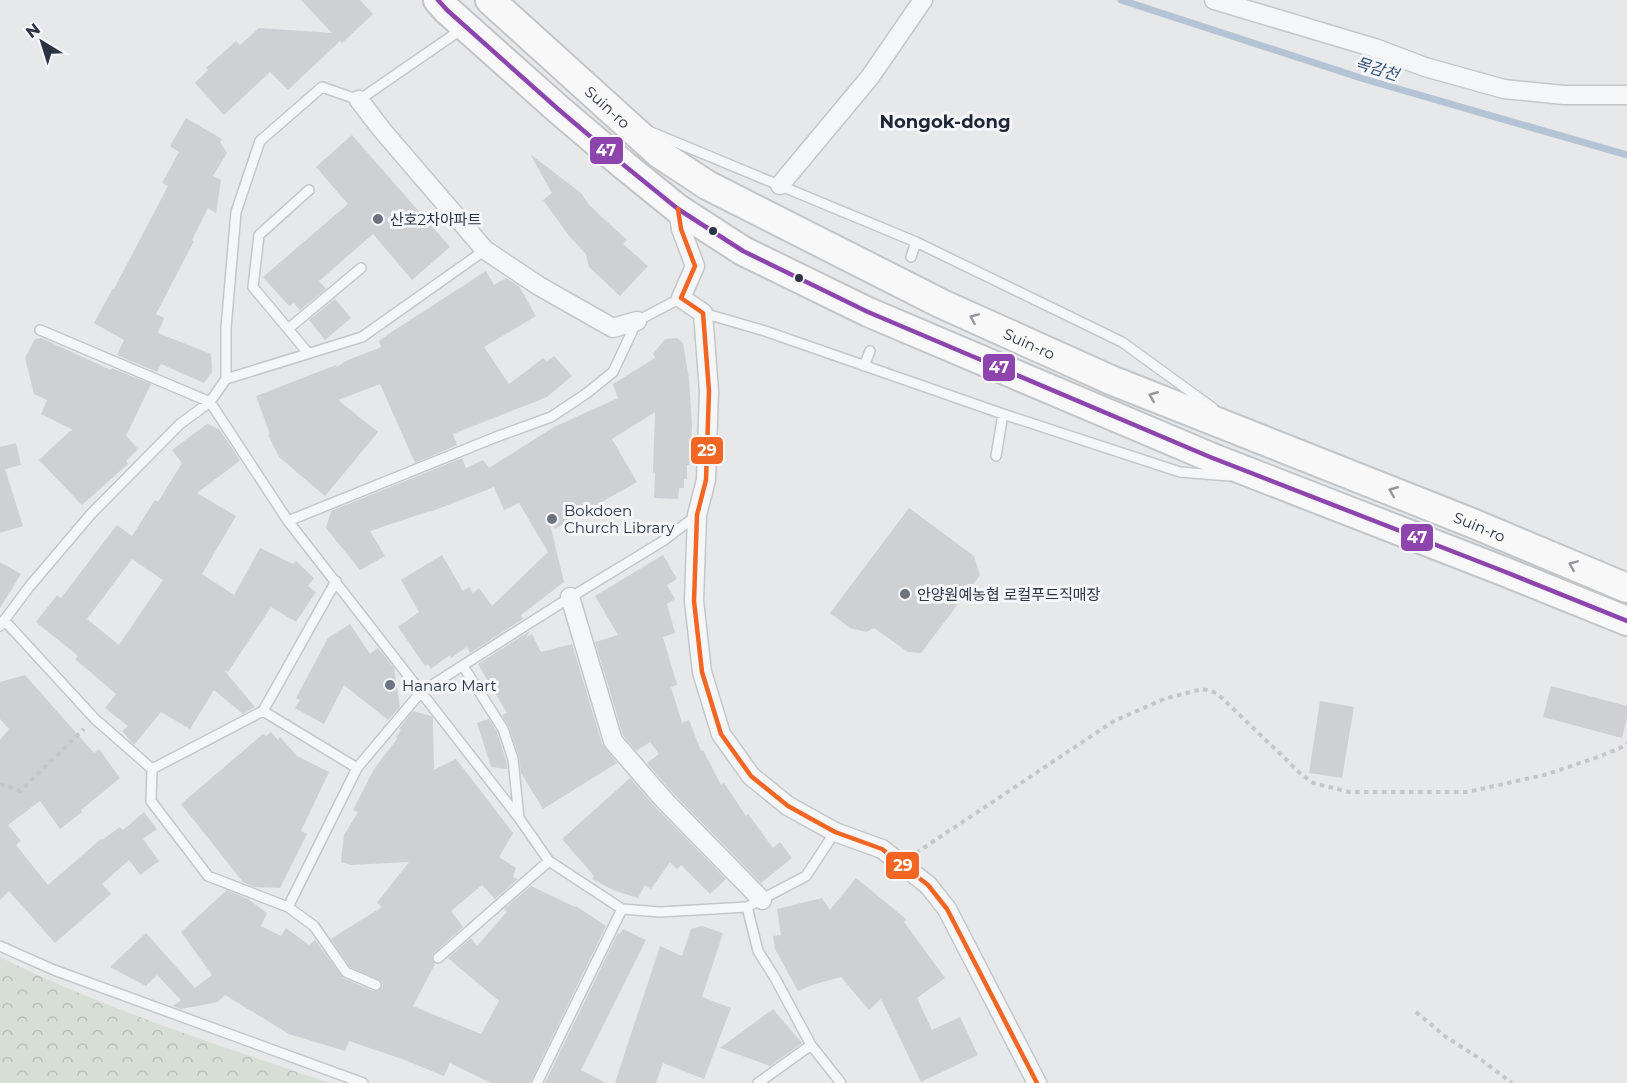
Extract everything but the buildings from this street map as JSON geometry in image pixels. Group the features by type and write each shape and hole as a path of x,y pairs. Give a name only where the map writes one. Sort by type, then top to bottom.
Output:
{"main road":[{"path":"438,0 558,109 678,209 743,251 868,312 1199,453 1627,621"},
{"name":"Suin-ro","path":"490,0 660,154 707,185 931,298 1111,380 1472,523 1627,588"}],"street":[{"path":"780,185 870,77 923,0"},
{"path":"1214,0 1375,48 1425,67 1504,88 1564,95 1627,95"},
{"path":"359,100 389,139 485,250 539,286 613,328 637,321"},
{"path":"678,209 681,229 695,266 681,298 703,312 709,402 706,480 697,515 694,601 702,672 721,734 751,776 788,806 836,832 882,849 928,885 947,909 1037,1083"},
{"path":"570,597 612,741 754,904"}],"lane":[{"path":"376,985 346,972 314,926 288,907 208,876 151,801 152,769 95,718 2,623 91,514 180,424 210,402 226,379 226,328 236,212 260,141 322,87 359,100 465,26"},
{"path":"621,119 916,242 1122,342 1251,435"},
{"path":"308,353 253,287 258,235 309,190"},
{"path":"911,256 916,242"},
{"path":"226,379 362,337 485,250"},
{"path":"288,329 362,268"},
{"path":"288,521 551,417 613,372 637,321 681,298"},
{"path":"703,312 1180,472 1267,479"},
{"path":"40,330 210,402 288,521 519,818 549,861 622,909 660,912 754,904 806,876 836,832"},
{"path":"864,366 870,351"},
{"path":"996,456 1003,414"},
{"path":"288,907 357,768 421,692 663,541 697,515"},
{"path":"152,769 263,711 336,581"},
{"path":"464,666 503,729 513,759 519,818"},
{"path":"263,711 357,768"},
{"path":"438,958 549,861"},
{"path":"754,904 758,951 781,988 811,1045 841,1083"},
{"path":"537,1083 622,909"},
{"path":"0,946 54,970 363,1083"},
{"path":"758,1083 811,1045"}],"path":[{"path":"900,864 1114,721 1164,699 1202,689 1214,692 1222,698 1313,783 1349,792 1467,792 1544,775 1598,757 1627,743"},
{"path":"0,784 20,791 95,718"},
{"path":"1416,1012 1446,1037 1512,1083"}],"green space":[{"path":"0,957 121,1010 329,1083 0,1083"}],"waterway":[{"name":"목감천","path":"1121,0 1364,79 1627,155"}],"transit line":[{"name":"47","path":"438,0 558,109 625,166 678,209 743,251 868,312 1210,457 1627,621"},
{"name":"29","path":"678,209 681,229 695,266 681,298 703,313 709,391 706,480 697,515 694,601 702,672 721,734 751,776 788,806 835,832 882,849 928,885 947,909 1037,1083"}],"place":[{"name":"산호2차아파트","path":"378,219"},
{"name":"Bokdoen Church Library","path":"552,519"},
{"name":"안양원예농협 로컬푸드직매장","path":"905,594"},
{"name":"Hanaro Mart","path":"390,685"}],"district":[{"name":"Nongok-dong","path":"945,122"}]}
